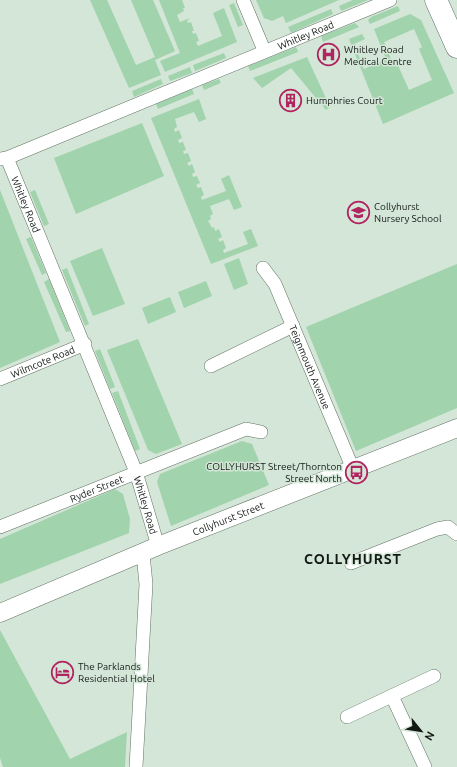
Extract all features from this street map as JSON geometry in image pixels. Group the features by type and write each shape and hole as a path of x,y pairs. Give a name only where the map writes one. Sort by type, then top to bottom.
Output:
{"highway":[{"path":"436,0 457,47"}],"street":[{"path":"243,0 264,50"},
{"name":"Whitley Road","path":"136,767 146,584 151,550 136,472 85,344 4,158 264,50 390,0"},
{"name":"Teignmouth Avenue","path":"263,268 275,284 353,469"},
{"path":"211,366 293,326"},
{"name":"Wilmcote Road","path":"0,379 85,344"},
{"name":"Collyhurst Street","path":"0,613 151,550 457,428"},
{"name":"Ryder Street","path":"0,528 246,429 262,432"},
{"path":"351,563 437,529 448,527 457,534"},
{"path":"347,717 434,676"},
{"path":"392,696 425,767"}],"green space":[{"path":"90,0 107,0 136,65 155,57 131,0 153,0 175,51 155,60 161,75 129,88"},
{"path":"159,0 182,0 185,8 183,8 184,11 177,15 180,22 190,18 187,21 188,23 191,22 194,31 192,31 193,34 196,33 199,41 196,42 198,46 222,36 213,13 224,8 237,42 165,72 160,61 180,53"},
{"path":"256,0 339,0 286,23 283,16 272,21 264,18"},
{"path":"353,0 368,0 341,11 339,6"},
{"path":"234,3 243,25 238,27 229,5"},
{"path":"398,6 400,11 370,24 368,20 371,17"},
{"path":"331,9 333,14 291,33 288,27"},
{"path":"410,14 421,20 454,93 383,124 349,39 362,34 365,39 354,44 364,69 386,59 374,29","holes":["414,29 422,47 419,49 432,80 409,90 397,63 393,64 384,42"]},
{"path":"355,23 359,27 323,42 321,36"},
{"path":"296,47 298,52 250,71 248,66"},
{"path":"224,53 226,58 195,71 193,65"},
{"path":"307,57 330,107 326,110 291,68 262,88 253,78"},
{"path":"190,67 192,73 170,81 168,76"},
{"path":"161,79 163,84 134,97 132,91"},
{"path":"219,79 221,83 204,90 202,85"},
{"path":"192,89 194,94 158,109 156,104"},
{"path":"199,99 206,119 199,122 194,112 175,119 177,127 174,129 175,132 179,130 182,138 178,140 179,143 183,142 186,150 183,151 184,154 188,153 191,161 187,163 189,166 192,164 195,172 192,174 193,177 197,176 200,183 196,185 198,188 201,187 204,195 201,197 202,200 226,191 221,179 229,175 242,207 234,210 229,199 210,206 213,214 210,216 211,219 208,221 212,228 214,227 215,231 219,229 222,237 218,239 220,242 223,240 226,248 223,250 224,253 248,244 243,232 251,229 258,246 211,264 151,118"},
{"path":"142,123 164,176 76,214 54,158"},
{"path":"0,190 60,342 0,368"},
{"path":"35,190 49,224 44,226 30,192"},
{"path":"31,237 46,273 42,275 26,239"},
{"path":"102,248 125,304 93,316 70,261"},
{"path":"239,258 248,284 234,290 224,264"},
{"path":"457,264 457,408 356,451 306,327"},
{"path":"67,268 89,324 85,326 62,270"},
{"path":"49,279 70,331 66,332 44,282"},
{"path":"206,281 212,296 184,308 178,292"},
{"path":"170,297 176,312 148,324 142,308"},
{"path":"138,339 182,444 156,454 148,450 107,350"},
{"path":"100,349 115,387 110,389 95,351"},
{"path":"118,391 140,449 135,451 112,393"},
{"path":"242,441 252,444 269,485 171,526 157,482 160,474"},
{"path":"115,489 123,494 130,519 129,533 0,584 0,539"},
{"path":"0,630 70,759 127,732 125,767 3,767 0,758"}],"place":[{"name":"Whitley Road Medical Centre","path":"328,55"},
{"name":"Humphries Court","path":"291,100"},
{"name":"Collyhurst Nursery School","path":"359,212"},
{"name":"COLLYHURST Street/Thornton Street North","path":"357,472"},
{"name":"The Parklands Residential Hotel","path":"63,672"}],"district":[{"name":"COLLYHURST","path":"353,559"}]}
